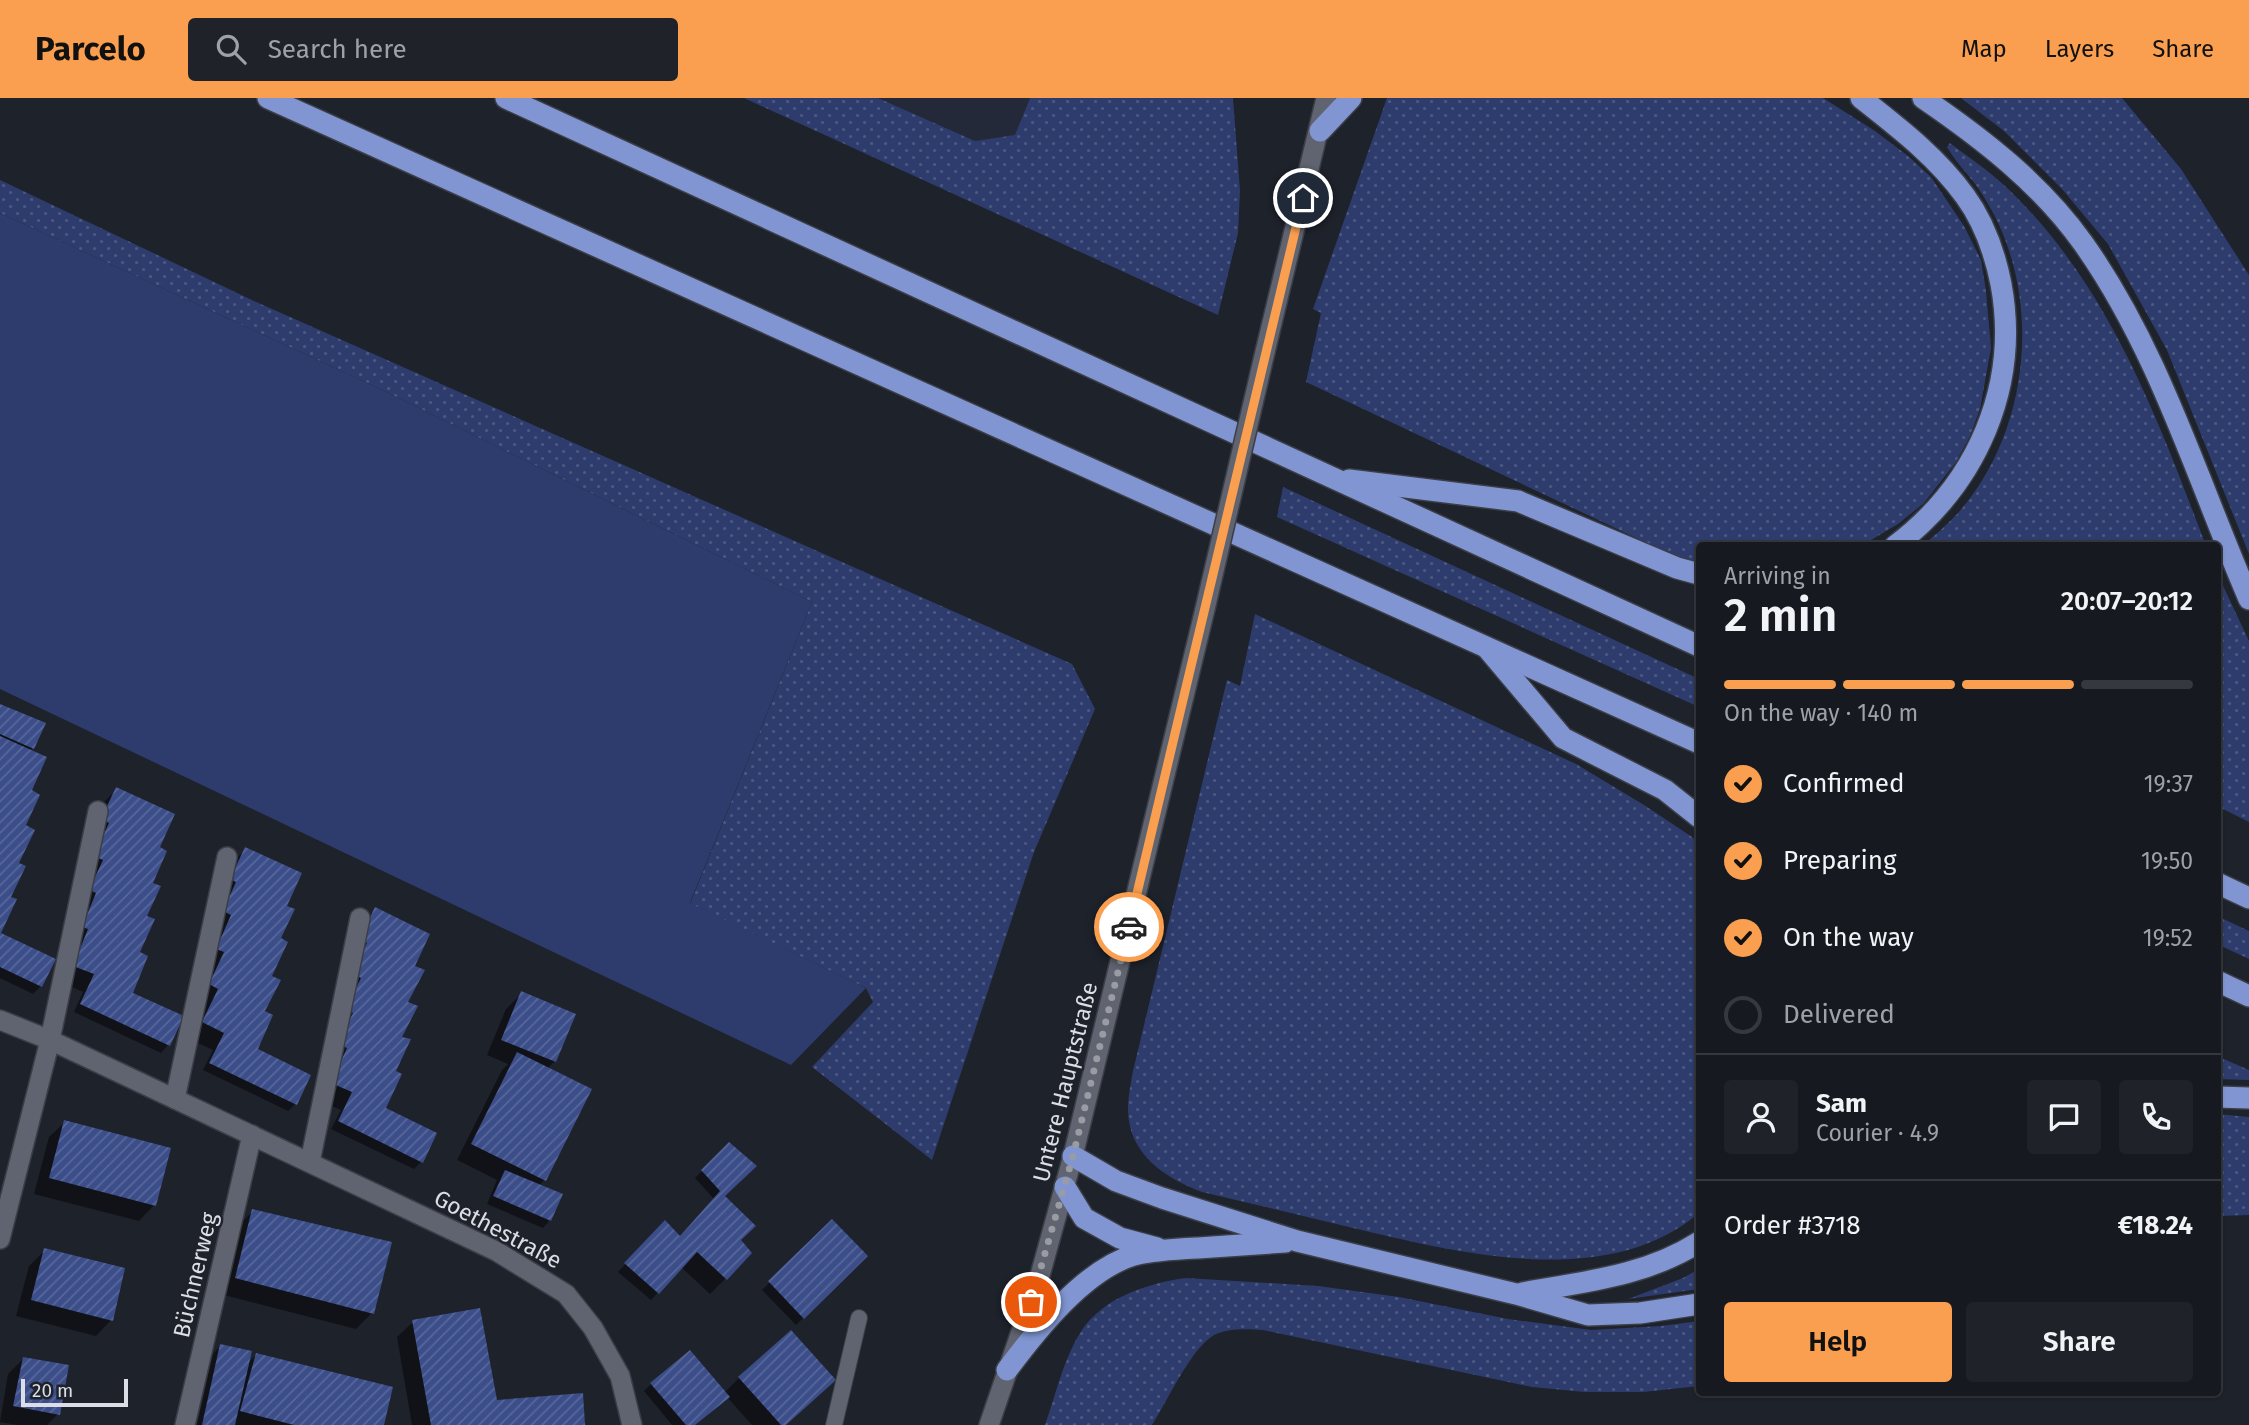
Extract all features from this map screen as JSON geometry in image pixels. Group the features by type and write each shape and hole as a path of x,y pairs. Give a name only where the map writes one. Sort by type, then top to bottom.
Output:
{"highway":[{"path":"268,98 1696,742"},
{"path":"506,98 1696,645"},
{"path":"1320,131 1352,98"},
{"path":"1861,98 1906,133 1937,162 1966,197 1982,224 1997,264 2006,309 2006,354 1999,397 1986,435 1967,471 1943,503 1901,542"},
{"path":"1923,98 1969,129 2009,162 2082,242 2123,306 2154,367 2249,598"},
{"path":"1329,477 1518,501 1677,568 1696,573"},
{"path":"1483,644 1563,738 1665,790 1696,815"},
{"path":"2221,885 2249,898"},
{"path":"2221,983 2249,996"},
{"path":"2221,1097 2249,1098"},
{"path":"1073,1156 1127,1185 1297,1241 1516,1294 1588,1315 1640,1313 1696,1304"},
{"path":"1065,1186 1084,1218 1120,1238 1166,1250"},
{"path":"1007,1370 1044,1321 1101,1272 1132,1256 1166,1250 1297,1241"},
{"path":"1516,1294 1631,1273 1663,1261 1696,1244"}],"street":[{"name":"Untere Hauptstraße","path":"989,1425 1039,1279 1073,1156 1326,98"},
{"path":"0,1239 50,1040 99,811"},
{"path":"175,1099 227,857"},
{"path":"310,1163 360,918"},
{"name":"Goethestraße","path":"0,1020 50,1040 496,1251 566,1294 593,1328 620,1376 632,1425"},
{"name":"Büchnerweg","path":"185,1425 252,1135"}],"lane":[{"path":"834,1425 859,1318"}],"shaded area":[{"path":"744,98 878,98 975,141 1015,135 1030,98 1233,98 1240,191 1238,233 1218,315"},
{"path":"878,98 1030,98 1015,136 975,141"},
{"path":"1387,98 1823,98 1908,156 1931,177 1964,226 1981,260 1991,348 1980,409 1970,436 1956,462 1924,503 1898,524 1868,542 1696,542 1696,563 1683,560 1306,382 1321,313 1313,309"},
{"path":"1961,98 2122,98 2181,169 2249,275 2249,554 2167,350 2108,244 2062,189 2004,131"},
{"path":"1950,143 2005,186 2041,224 2073,265 2126,354 2148,401 2204,542 1927,542 1958,513 1980,485 1997,453 2010,420 2022,348 2016,276 2006,242 1985,198 1947,147"},
{"path":"0,180 254,301 1072,664 1095,709 1034,852 932,1160 812,1067 873,1002 866,988 690,904 812,602 374,386 0,213"},
{"path":"0,213 374,386 812,602 690,903 866,988 791,1065 0,689"},
{"path":"1283,487 1696,678 1696,706 1277,517"},
{"path":"2221,582 2249,641 2249,822 2221,808"},
{"path":"1255,614 1576,764 1644,805 1696,841 1696,1215 1662,1237 1621,1252 1577,1259 1485,1255 1395,1238 1202,1192 1175,1179 1151,1162 1134,1139 1130,1125 1128,1104 1133,1071 1227,680 1240,686"},
{"path":"2221,918 2249,931 2249,959 2221,946"},
{"path":"2221,1058 2249,1070 2249,1080 2221,1079"},
{"path":"2221,1114 2249,1117 2249,1215 2221,1216"},
{"path":"1696,1271 1696,1289 1628,1299"},
{"path":"1186,1278 1318,1286 1399,1297 1508,1319 1591,1330 1696,1321 1696,1386 1643,1392 1585,1392 1532,1387 1263,1330 1238,1330 1219,1333 1205,1342 1188,1363 1152,1425 1045,1425 1070,1352 1091,1318 1115,1300 1157,1284"}],"building":[{"path":"0,704 46,723 34,749 0,734"},
{"path":"0,736 47,757 32,790 40,795 26,825 35,830 19,863 26,866 11,897 17,899 1,933 56,959 42,987 0,967"},
{"path":"116,787 175,814 160,847 167,851 153,883 161,886 147,916 155,919 140,952 148,956 133,993 184,1016 170,1046 80,1004 94,974 73,966 88,929 82,927 96,893 89,890 103,860 94,856 109,823 101,819"},
{"path":"245,847 302,873 287,906 295,909 281,938 288,942 272,976 281,980 265,1011 273,1015 258,1049 311,1075 297,1105 209,1063 224,1033 202,1022 218,989 209,984 224,952 216,949 231,915 223,911 236,882 230,879"},
{"path":"375,907 430,934 415,966 425,970 408,1002 418,1006 402,1037 411,1039 396,1071 402,1074 386,1108 437,1133 423,1163 338,1121 352,1092 331,1083 347,1048 338,1044 353,1013 346,1009 361,978 352,973 367,943 359,939"},
{"path":"521,991 576,1014 556,1062 501,1040"},
{"path":"517,1052 592,1089 546,1181 471,1144"},
{"path":"64,1120 171,1148 156,1206 49,1178"},
{"path":"729,1142 757,1166 725,1196 756,1226 741,1240 752,1253 727,1280 697,1252 659,1294 624,1263 665,1220 680,1236 720,1191 701,1170"},
{"path":"505,1170 563,1194 551,1221 493,1196"},
{"path":"252,1209 392,1242 374,1314 235,1278"},
{"path":"832,1219 868,1256 804,1319 768,1281"},
{"path":"44,1248 125,1268 113,1321 31,1300"},
{"path":"480,1308 497,1400 583,1393 585,1425 431,1425 412,1320"},
{"path":"791,1330 836,1380 786,1425 781,1425 738,1377"},
{"path":"220,1344 252,1351 235,1425 202,1425"},
{"path":"690,1350 730,1397 695,1425 686,1425 650,1383"},
{"path":"256,1353 393,1387 384,1425 294,1425 240,1411"},
{"path":"23,1357 69,1365 60,1415 13,1406"}],"way so far":[{"path":"1031,1302 1073,1156 1129,927"}],"route":[{"path":"1129,927 1278,292 1303,198"}]}
